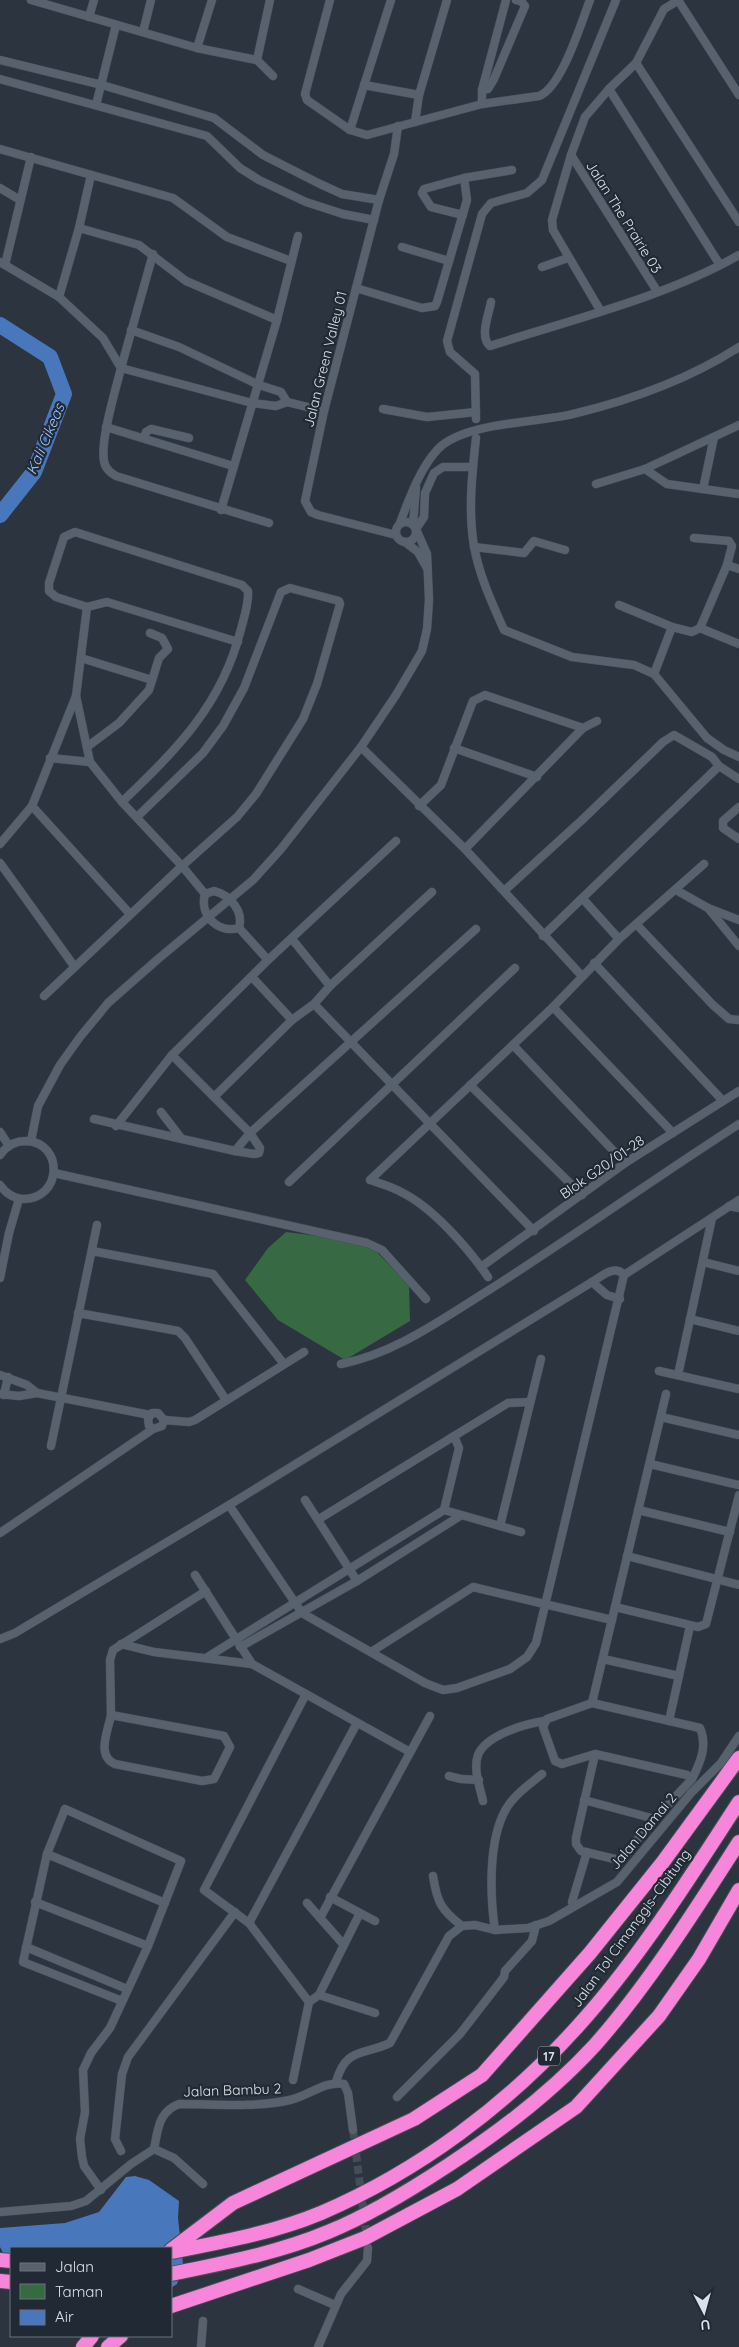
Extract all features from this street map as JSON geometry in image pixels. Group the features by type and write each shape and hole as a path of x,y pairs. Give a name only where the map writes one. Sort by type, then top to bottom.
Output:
{"highway":[{"path":"172,2250 200,2226 233,2203 414,2120 482,2075 590,1953 663,1862 739,1758"},
{"name":"Jalan Tol Cimanggis–Cibitung","path":"172,2251 223,2242 284,2226 320,2213 410,2166 452,2141 536,2069 579,2026 616,1980 687,1882 739,1802"},
{"name":"17","path":"172,2274 228,2262 291,2245 354,2221 419,2184 515,2120 555,2086 595,2044 634,1995 707,1892 739,1842"},
{"path":"175,2304 309,2260 365,2238 457,2189 576,2107 659,2016 699,1958 739,1890"},
{"path":"83,2347 91,2337"},
{"path":"108,2347 120,2337"}],"street":[{"path":"32,0 197,48 257,60 273,76"},
{"path":"89,17 94,0"},
{"path":"143,32 152,0"},
{"path":"197,48 212,0"},
{"path":"257,60 270,0"},
{"path":"330,0 304,94 307,100 350,130 367,136 482,104 539,96 547,92 560,73 590,0"},
{"path":"350,130 391,0"},
{"path":"415,122 419,95 446,0"},
{"path":"482,104 482,90 506,0"},
{"path":"482,90 488,89 494,79 525,6 521,1 516,0"},
{"path":"383,409 427,417 476,416 475,374 450,352 447,341 482,214 491,203 527,193 542,180 616,0"},
{"path":"600,310 553,230 552,220 571,155 585,118 609,89 636,63 664,9 665,0"},
{"path":"664,9 678,0 739,95"},
{"path":"96,106 116,25"},
{"path":"0,60 102,85 214,118 263,154 320,184 342,194 379,200"},
{"path":"636,63 739,222"},
{"path":"0,79 207,136 240,168 259,180 306,202 344,214 374,220"},
{"path":"364,85 419,95"},
{"path":"609,89 720,265"},
{"name":"Jalan Green Valley 01","path":"396,535 318,515 308,509 306,491 324,411 356,288 379,200 394,154 398,126"},
{"path":"0,149 173,198 227,237 291,261"},
{"name":"Jalan The Prairie 03","path":"571,155 657,291"},
{"path":"31,157 2,264 59,297 103,338 121,368 252,402 276,406 287,402 324,411"},
{"path":"463,214 431,207 422,193 424,189 464,178 512,170"},
{"path":"59,297 80,228 91,175"},
{"path":"356,288 429,308 437,302 468,194 464,178"},
{"path":"0,188 20,200"},
{"path":"80,228 139,245 186,281 277,320"},
{"path":"221,510 252,402 259,385 298,236"},
{"path":"402,247 449,261"},
{"path":"153,254 106,427 104,463 108,470 116,476 221,510 269,523"},
{"path":"542,267 568,258"},
{"path":"491,302 484,335 486,342 490,346 657,291 738,258"},
{"path":"131,330 179,347 259,385 281,392 287,402"},
{"path":"428,572 418,552 405,542 399,540 396,535 396,528 400,523 416,485 438,449 464,433 573,414 640,395 690,375 739,348"},
{"path":"596,484 645,469 739,425"},
{"path":"106,427 233,466"},
{"path":"144,438 146,432 151,429 189,438"},
{"path":"703,489 714,437"},
{"path":"476,438 471,507 474,547 490,599 504,630 572,657 634,665 654,674 707,738 724,750 739,757"},
{"path":"415,527 424,517 425,493 434,473 443,467 473,466"},
{"path":"645,469 663,483 739,494"},
{"path":"405,542 414,538 416,485"},
{"path":"31,1141 38,1106 60,1065 80,1037 108,1003 158,958 253,880 281,849 361,747 422,652 428,629 426,549 415,527 407,522 400,523"},
{"path":"122,802 172,754 193,729 223,678 238,642 248,596 247,589 242,585 71,532 64,537 49,589 56,597 87,607 107,602 238,642"},
{"path":"619,605 672,627 692,632 700,628 727,565 732,543 694,538"},
{"path":"474,547 524,554 534,541 565,550"},
{"path":"727,565 739,569"},
{"path":"44,996 130,914 237,817 256,794 285,751 303,719 317,684 340,604 339,600 290,588 282,592 244,688 223,726 204,753 138,816"},
{"path":"0,844 32,806 76,696 87,607"},
{"path":"654,674 672,627"},
{"path":"700,628 739,644"},
{"path":"87,747 119,723 149,690 159,658 168,649 162,638 150,633"},
{"path":"81,658 152,680"},
{"path":"420,806 441,784 474,701 485,695 583,728"},
{"path":"76,696 90,762 122,802 138,816 205,894 203,906 209,917 218,927 225,930 238,928"},
{"path":"465,849 583,728 598,721"},
{"path":"504,891 582,820 663,742 674,735 712,757 720,766 739,779"},
{"path":"361,747 465,849 543,936 582,976"},
{"path":"454,748 537,777"},
{"path":"50,758 90,762"},
{"path":"543,936 720,766"},
{"path":"32,806 130,914"},
{"path":"739,807 723,821 723,828 739,839"},
{"path":"116,1126 172,1055 268,960 396,841"},
{"path":"0,863 74,966"},
{"path":"488,1277 440,1223 416,1202 402,1192 370,1180 553,1007 619,939 704,864"},
{"path":"676,890 708,908 739,920"},
{"path":"205,894 214,891 223,893 230,900 240,917 238,928"},
{"path":"214,1097 292,1020 314,1004 330,986 432,892"},
{"path":"583,898 619,939"},
{"path":"708,908 739,946"},
{"path":"637,924 713,1005 729,1019 739,1020"},
{"path":"238,928 268,960"},
{"path":"235,1151 250,1133 476,929"},
{"path":"292,939 330,986"},
{"path":"594,963 723,1101"},
{"path":"289,1182 515,968"},
{"path":"252,977 292,1020"},
{"path":"314,1004 534,1231"},
{"path":"553,1007 673,1133"},
{"path":"513,1045 626,1163"},
{"path":"94,1120 235,1151 258,1154 260,1148 250,1133 172,1055"},
{"path":"470,1085 582,1195"},
{"name":"Blok G20/01-28","path":"481,1267 534,1231 626,1163 739,1092"},
{"path":"161,1112 181,1138"},
{"path":"341,1364 372,1357 426,1330 548,1252 663,1172 739,1124"},
{"path":"0,1132 9,1146"},
{"path":"0,1155 9,1146 19,1141 31,1141 46,1149 54,1165 52,1182 39,1196 30,1199 18,1199 0,1185"},
{"path":"54,1174 373,1245 382,1250 426,1299"},
{"path":"0,1278 8,1233 18,1199"},
{"path":"229,1505 302,1613 425,1683 443,1690 457,1688 510,1669 527,1657 536,1643 620,1299 624,1274 739,1200"},
{"path":"729,1206 739,1208"},
{"path":"678,1375 712,1218"},
{"path":"51,1446 97,1225"},
{"path":"92,1251 213,1274 284,1364"},
{"path":"703,1262 739,1271"},
{"path":"0,1639 15,1633 229,1505 592,1282 613,1270 621,1271 624,1274"},
{"path":"592,1282 607,1295 620,1299"},
{"path":"78,1313 178,1331 185,1338 226,1400"},
{"path":"690,1319 739,1331"},
{"path":"37,1393 27,1385 4,1376 2,1394 20,1396 37,1393 150,1415 158,1413 164,1420 189,1422 304,1352"},
{"path":"500,1526 541,1359"},
{"path":"659,1371 739,1390"},
{"path":"592,1703 666,1394"},
{"path":"319,1519 508,1403 517,1401 530,1402"},
{"path":"150,1415 148,1423 153,1429"},
{"path":"661,1417 739,1435"},
{"path":"0,1533 153,1429 162,1426 164,1420"},
{"path":"206,1658 444,1510 458,1448 454,1436"},
{"path":"650,1464 739,1485"},
{"path":"615,1607 690,1626 701,1627 708,1621 739,1496"},
{"path":"305,1500 319,1519 357,1581"},
{"path":"444,1510 522,1532"},
{"path":"638,1510 730,1532"},
{"path":"240,1647 357,1581 460,1516"},
{"path":"627,1556 739,1585"},
{"path":"195,1575 252,1664"},
{"path":"371,1652 470,1587 478,1587 612,1620"},
{"path":"111,1715 224,1736 230,1747 214,1779 202,1781 115,1764 109,1762 104,1750 111,1715 110,1660 113,1650 206,1591"},
{"path":"669,1721 690,1626"},
{"path":"121,1644 154,1652 252,1664 410,1752"},
{"path":"603,1660 679,1676"},
{"path":"306,1694 205,1888 205,1892 249,1923 309,2002"},
{"path":"483,1801 476,1768 478,1755 489,1742 519,1726 544,1721 592,1703 700,1728 704,1737 699,1766 692,1779 655,1819 624,1858 619,1860 581,1851 576,1844 595,1754"},
{"path":"320,1918 430,1716"},
{"path":"544,1721 543,1727 555,1761 558,1763 562,1764 595,1754 687,1775 692,1779"},
{"path":"249,1923 357,1723"},
{"name":"Jalan Damai 2","path":"462,1926 476,1924 494,1930 536,1926 549,1921 617,1882 692,1793 721,1763 739,1736"},
{"path":"494,1930 491,1903 495,1841 505,1810 512,1801 542,1774"},
{"path":"449,1776 479,1780"},
{"path":"584,1800 655,1819"},
{"path":"101,2190 84,2166 82,2157 80,2139 85,2112 83,2070 90,2054 110,2028 148,1946 181,1861 64,1809 47,1854 23,1962 122,2001"},
{"path":"572,1902 586,1852"},
{"path":"47,1854 165,1902"},
{"path":"353,2130 348,2093 344,2084 336,2082 343,2063 356,2053 390,2043 449,1936 462,1926 445,1913 440,1904 434,1876"},
{"path":"330,1897 376,1921"},
{"path":"35,1902 148,1946"},
{"path":"307,1903 343,1944"},
{"path":"122,2152 116,2138 122,2074 128,2057 234,1912"},
{"path":"293,2080 309,2002 318,1995 360,1913"},
{"path":"396,2097 460,2034 504,1977 505,1971 532,1941 536,1926"},
{"path":"26,1947 127,1989"},
{"path":"318,1995 375,2013"},
{"name":"Jalan Bambu 2","path":"154,2149 161,2117 170,2107 179,2104 265,2104 292,2100 336,2082"},
{"path":"0,2212 71,2206 86,2201 131,2164 154,2149 174,2158 203,2184"},
{"path":"318,2347 335,2305 367,2261 368,2248"},
{"path":"298,2288 335,2305"},
{"path":"201,2347 204,2321"}],"green space":[{"path":"286,1232 367,1242 409,1285 410,1321 345,1360 278,1320 245,1280 268,1248"}],"water":[{"path":"135,2176 149,2180 179,2201 178,2218 183,2264 177,2284 172,2287 172,2247 10,2247 10,2267 0,2247 0,2228 65,2223 99,2212 126,2177"}],"waterway":[{"name":"Kali Cikeas","path":"0,325 50,357 64,394 34,472 0,515"}],"tunnel":[{"path":"353,2130 367,2239"}]}
